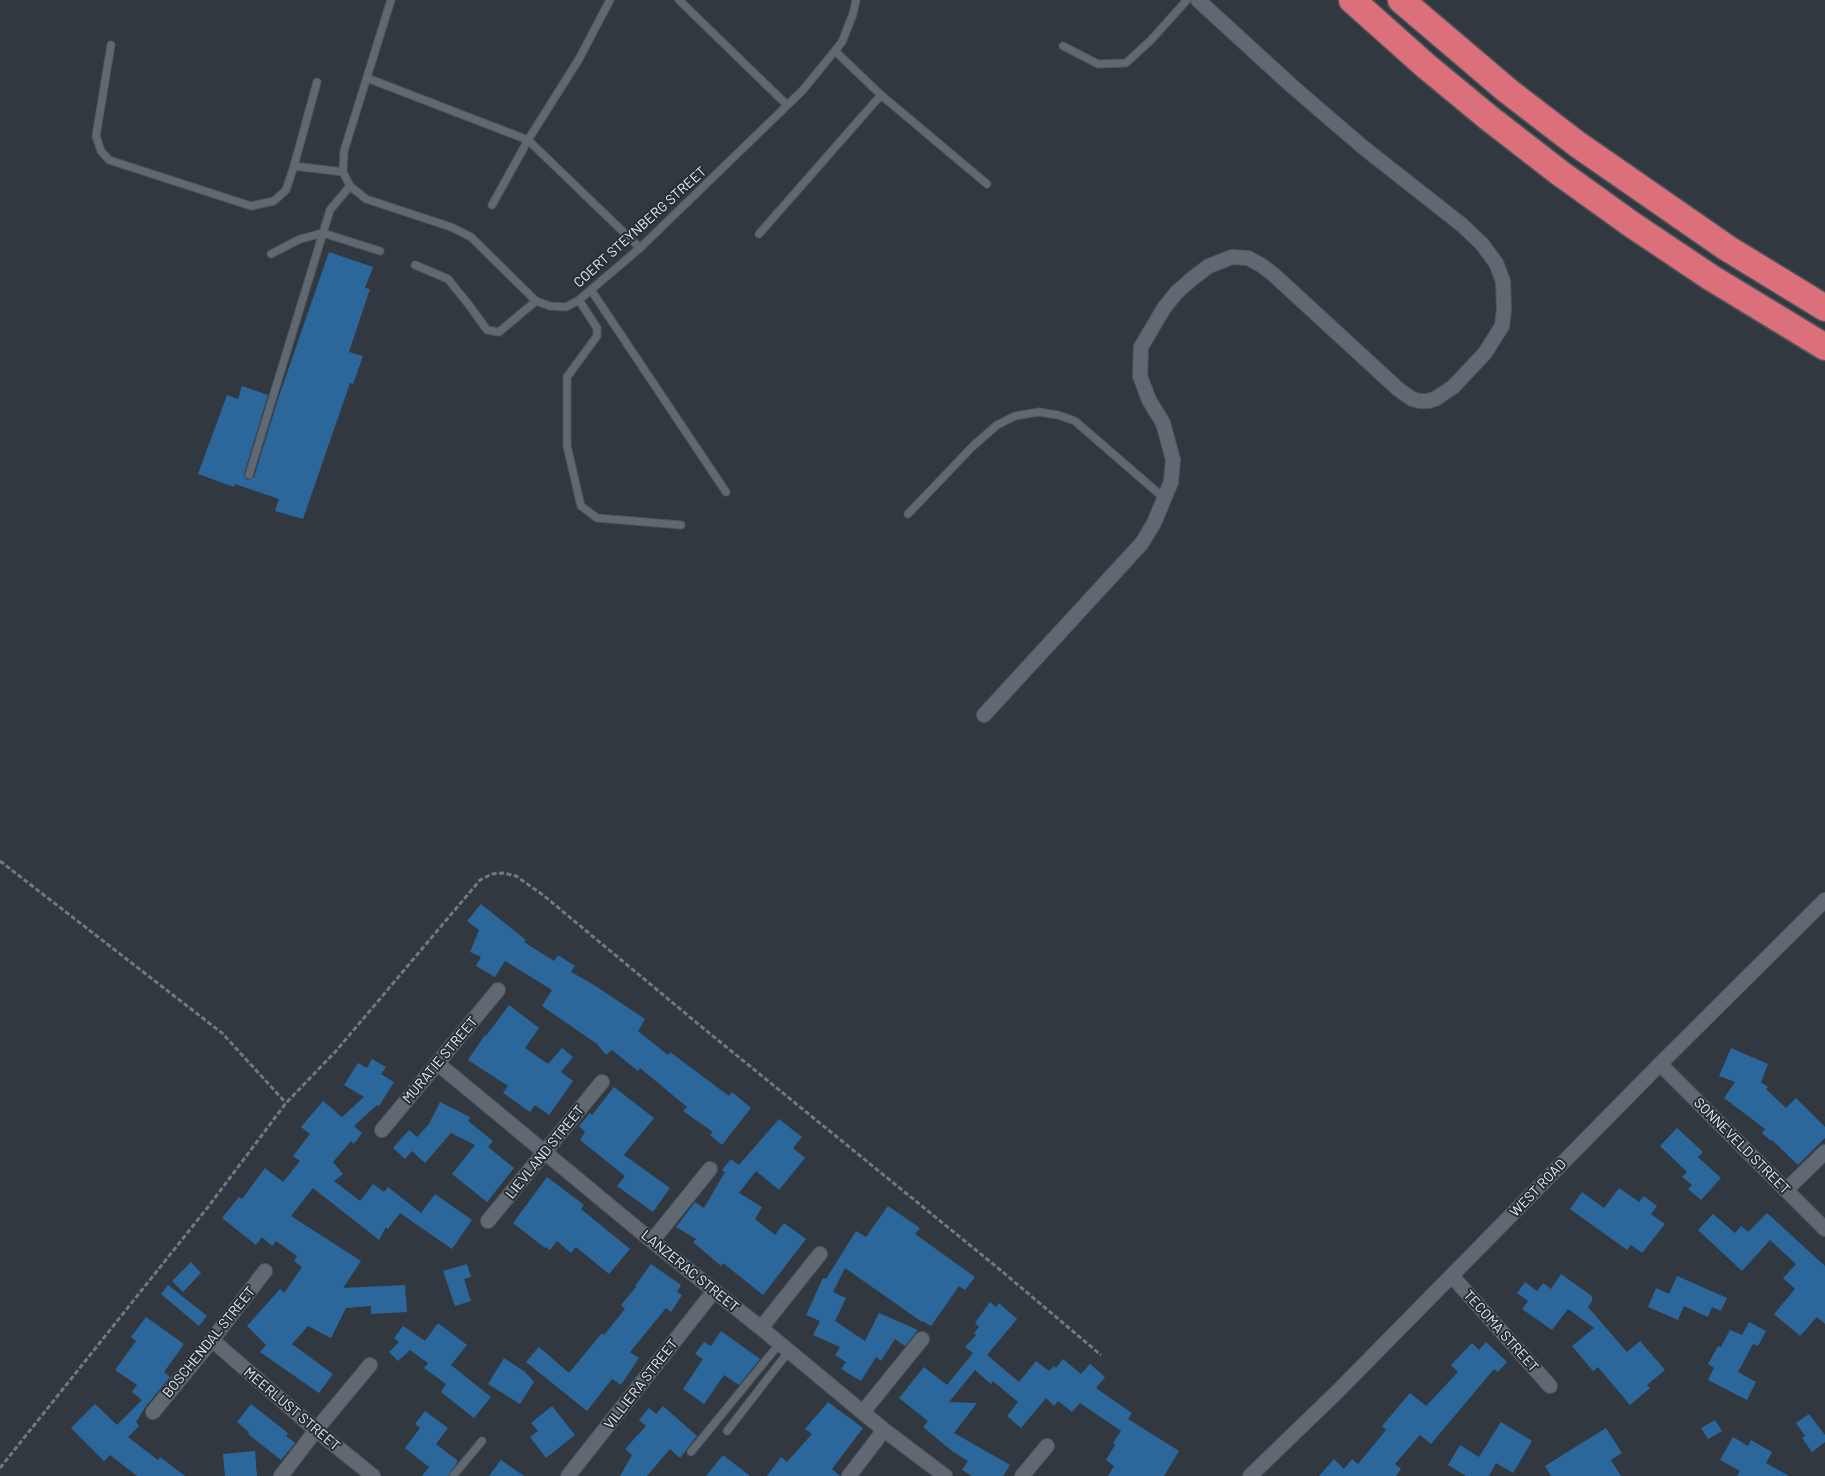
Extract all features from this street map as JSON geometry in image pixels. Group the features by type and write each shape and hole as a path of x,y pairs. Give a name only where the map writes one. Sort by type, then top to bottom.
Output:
{"highway":[{"path":"1352,0 1426,66 1560,173 1702,272 1825,347"},
{"path":"1401,0 1502,85 1577,144 1727,248 1825,308"}],"street":[{"path":"984,715 1142,542 1154,523 1171,482 1173,460 1162,423 1149,400 1140,376 1141,347 1154,324 1177,292 1209,266 1232,257 1248,258 1261,265 1398,389 1412,399 1428,401 1447,392 1485,353 1502,326 1504,310 1503,281 1496,263 1482,244 1462,225 1364,148 1300,93 1198,0"},
{"name":"WEST ROAD","path":"1250,1476 1337,1392 1660,1064 1825,900"},
{"name":"MURATIE STREET","path":"382,1130 498,990"},
{"name":"LANZERAC STREET","path":"437,1063 884,1430 944,1476"},
{"name":"SONNEVELD STREET","path":"1660,1064 1825,1229"},
{"name":"LIEVLAND STREET","path":"488,1222 602,1082"},
{"path":"1786,1190 1825,1152"},
{"path":"652,1241 710,1169"},
{"path":"761,1328 820,1254"},
{"name":"BOSCHENDAL STREET","path":"153,1412 265,1271"},
{"name":"TECOMA STREET","path":"1452,1276 1550,1386"},
{"name":"VILLIERA STREET","path":"568,1476 714,1291"},
{"path":"863,1412 922,1339"},
{"name":"MEERLUST STREET","path":"212,1340 316,1430 373,1476"},
{"path":"281,1476 370,1365"},
{"path":"849,1476 884,1430"},
{"path":"1022,1476 1047,1446"}],"lane":[{"path":"391,0 344,151 343,172 350,186 366,199 452,227 471,237 536,301 499,332 487,330 470,304 448,280 415,265"},
{"path":"492,205 528,140 579,59 610,0"},
{"path":"679,0 787,105"},
{"name":"COERT STEYNBERG STREET","path":"536,301 550,306 566,307 579,300 640,248 802,90 836,51 842,42 853,14 856,0"},
{"path":"1063,46 1098,64 1126,63 1151,40 1187,0"},
{"path":"110,45 96,136 101,151 110,160 251,206 274,200 286,190 317,82"},
{"path":"836,51 881,95 987,184"},
{"path":"367,78 528,140 640,248"},
{"path":"759,234 881,95"},
{"path":"294,166 343,172"},
{"path":"249,475 330,210 350,186"},
{"path":"270,254 300,239 323,233 380,252"},
{"path":"591,290 726,492"},
{"path":"579,300 597,328 597,336 567,377 567,446 580,506 597,518 681,525"},
{"path":"908,514 973,446 997,425 1015,416 1039,412 1058,415 1075,422 1165,500"},
{"path":"727,1431 784,1347"},
{"path":"691,1452 784,1347"},
{"path":"452,1476 482,1441"}],"path":[{"path":"0,861 222,1032 286,1103"}],"building":[{"path":"329,252 373,267 365,288 370,289 349,352 363,356 353,384 350,383 303,519 275,511 279,499 235,484 234,487 198,474 227,395 238,399 242,386 268,395 244,474 248,480 254,477 278,399"},
{"path":"481,904 526,940 524,942 554,961 558,955 575,966 571,972 645,1019 638,1031 668,1055 670,1052 729,1096 732,1092 751,1108 722,1145 710,1135 713,1132 683,1111 687,1107 640,1068 638,1071 612,1050 606,1055 597,1044 542,1006 552,990 505,961 495,977 476,966 481,957 470,952 479,930 467,921"},
{"path":"509,1005 539,1028 525,1048 548,1064 562,1048 573,1057 561,1072 573,1081 549,1115 535,1105 530,1112 503,1093 508,1086 468,1060"},
{"path":"1731,1048 1768,1064 1761,1082 1768,1087 1766,1089 1786,1108 1796,1098 1825,1127 1825,1138 1798,1165 1762,1133 1765,1129 1724,1098 1735,1082 1719,1076"},
{"path":"372,1059 386,1067 381,1074 394,1082 379,1106 377,1105 354,1126 362,1133 354,1144 351,1141 333,1162 343,1174 334,1181 360,1201 373,1184 384,1192 388,1187 421,1213 435,1194 472,1220 452,1249 400,1213 388,1229 386,1227 379,1240 313,1188 291,1216 361,1261 343,1288 405,1285 407,1312 371,1314 371,1306 346,1308 331,1338 308,1326 292,1344 333,1374 319,1393 260,1352 266,1345 247,1326 280,1289 284,1293 302,1267 294,1261 297,1256 276,1241 272,1246 262,1237 256,1245 222,1218 239,1197 242,1199 265,1168 283,1182 300,1161 293,1156 310,1134 301,1127 323,1101 342,1117 364,1097 344,1085 358,1063 367,1068"},
{"path":"614,1087 654,1118 624,1155 670,1188 653,1212 617,1186 625,1176 580,1140 585,1132 579,1126 590,1113 592,1115"},
{"path":"440,1102 470,1117 468,1121 493,1141 488,1147 514,1168 487,1202 452,1174 475,1145 451,1133 425,1163 412,1151 405,1159 393,1148 409,1130 417,1137 429,1124"},
{"path":"779,1119 802,1137 793,1148 805,1158 779,1190 756,1171 739,1193 762,1207 755,1219 775,1235 784,1223 806,1239 763,1295 723,1263 721,1266 693,1242 696,1239 676,1227 695,1202 704,1208 725,1172 722,1170 731,1159 739,1165"},
{"path":"1677,1128 1703,1152 1698,1157 1721,1178 1701,1200 1688,1189 1692,1185 1682,1177 1687,1172 1660,1146"},
{"path":"547,1177 584,1205 581,1209 630,1249 609,1274 576,1247 571,1253 557,1241 550,1250 513,1223"},
{"path":"1619,1188 1639,1202 1644,1196 1657,1206 1651,1214 1665,1224 1642,1253 1631,1245 1627,1250 1570,1209 1582,1192 1604,1208"},
{"path":"888,1206 920,1228 915,1234 975,1277 965,1290 959,1286 931,1326 922,1322 845,1268 833,1292 846,1298 835,1321 865,1341 879,1313 918,1330 905,1346 895,1339 881,1361 876,1357 861,1381 841,1369 846,1362 835,1355 840,1347 813,1335 820,1321 806,1315 823,1278 826,1279 856,1231 866,1237"},
{"path":"1767,1213 1825,1266 1825,1324 1817,1317 1800,1336 1774,1314 1795,1289 1783,1278 1796,1264 1770,1240 1742,1271 1698,1230 1713,1214 1735,1233 1741,1226 1748,1232"},
{"path":"191,1262 201,1273 183,1292 172,1281"},
{"path":"467,1264 471,1277 464,1279 471,1301 455,1306 443,1271"},
{"path":"651,1264 681,1285 677,1292 682,1295 671,1312 666,1308 630,1352 639,1358 621,1385 612,1379 587,1411 526,1362 539,1347 569,1373 602,1333 604,1335 625,1309 621,1305"},
{"path":"1561,1274 1592,1296 1592,1301 1588,1307 1627,1352 1640,1341 1665,1370 1647,1385 1650,1388 1630,1405 1598,1367 1593,1371 1572,1346 1594,1328 1568,1309 1552,1330 1522,1309 1528,1301 1517,1293 1525,1282 1537,1291 1543,1283 1551,1289"},
{"path":"1677,1276 1727,1298 1721,1311 1712,1307 1708,1317 1684,1306 1678,1320 1648,1307 1656,1288 1669,1294"},
{"path":"168,1285 207,1316 199,1326 161,1294"},
{"path":"990,1302 996,1307 999,1303 1017,1319 987,1355 1019,1382 1036,1361 1049,1371 1054,1366 1056,1368 1063,1359 1081,1374 1090,1364 1105,1377 1096,1388 1132,1413 1128,1419 1179,1451 1164,1476 1108,1476 1114,1466 1106,1460 1115,1445 1113,1443 1121,1431 1080,1403 1072,1412 1058,1401 1054,1406 1046,1398 1021,1428 1007,1416 1018,1402 993,1381 991,1384 975,1370 949,1402 977,1403 954,1433 1010,1465 1003,1476 972,1476 962,1470 968,1461 952,1451 923,1427 928,1421 899,1398 924,1367 947,1385 973,1353 965,1347 976,1335 974,1333 979,1327 975,1323"},
{"path":"146,1317 184,1344 164,1372 170,1377 146,1406 136,1422 139,1426 128,1437 158,1460 160,1457 185,1476 137,1476 110,1455 104,1461 71,1428 95,1404 117,1425 142,1400 132,1392 137,1385 115,1370 136,1341 131,1337"},
{"path":"1749,1322 1766,1331 1758,1346 1753,1344 1738,1372 1756,1382 1747,1400 1708,1380 1714,1368 1708,1364 1718,1346 1721,1347 1730,1330 1742,1335"},
{"path":"438,1323 467,1345 451,1365 491,1397 474,1418 441,1392 446,1384 424,1368 428,1363 410,1350 398,1361 389,1352 399,1342 394,1338 403,1326 425,1341"},
{"path":"721,1331 760,1359 739,1385 724,1375 704,1404 683,1389 703,1359 695,1354 704,1342 711,1346"},
{"path":"1486,1342 1507,1362 1498,1372 1494,1369 1431,1444 1420,1435 1395,1464 1401,1469 1396,1476 1319,1476 1334,1459 1344,1469 1352,1459 1358,1464 1386,1430 1382,1426 1410,1393 1426,1406 1458,1372 1451,1365 1472,1343 1479,1350"},
{"path":"504,1358 525,1372 534,1382 520,1404 488,1384"},
{"path":"828,1402 863,1428 832,1469 840,1476 767,1476 781,1457 787,1462 812,1434 805,1429"},
{"path":"251,1404 288,1433 286,1436 295,1443 281,1460 248,1434 249,1432 237,1422"},
{"path":"552,1406 575,1435 546,1458 530,1437 538,1431 531,1423"},
{"path":"663,1406 697,1436 680,1458 670,1449 647,1476 620,1476 632,1455 625,1449 646,1426 639,1420 649,1408 656,1414"},
{"path":"425,1411 448,1428 436,1444 458,1461 448,1476 422,1476 429,1467 405,1448 420,1428 415,1424"},
{"path":"1809,1414 1825,1435 1825,1442 1812,1452 1802,1438 1805,1436 1796,1423"},
{"path":"1715,1420 1722,1431 1708,1439 1701,1428"},
{"path":"1501,1422 1532,1441 1513,1473 1496,1463 1489,1476 1466,1476 1448,1465 1460,1445 1479,1457"},
{"path":"1606,1428 1622,1453 1611,1460 1621,1476 1551,1476 1545,1466"},
{"path":"1733,1437 1748,1446 1751,1440 1772,1452 1766,1463 1789,1476 1737,1476 1740,1471 1720,1460"},
{"path":"255,1451 257,1476 225,1476 223,1454"},
{"path":"723,1455 750,1476 706,1476"},
{"path":"501,1460 524,1476 489,1476"}]}
